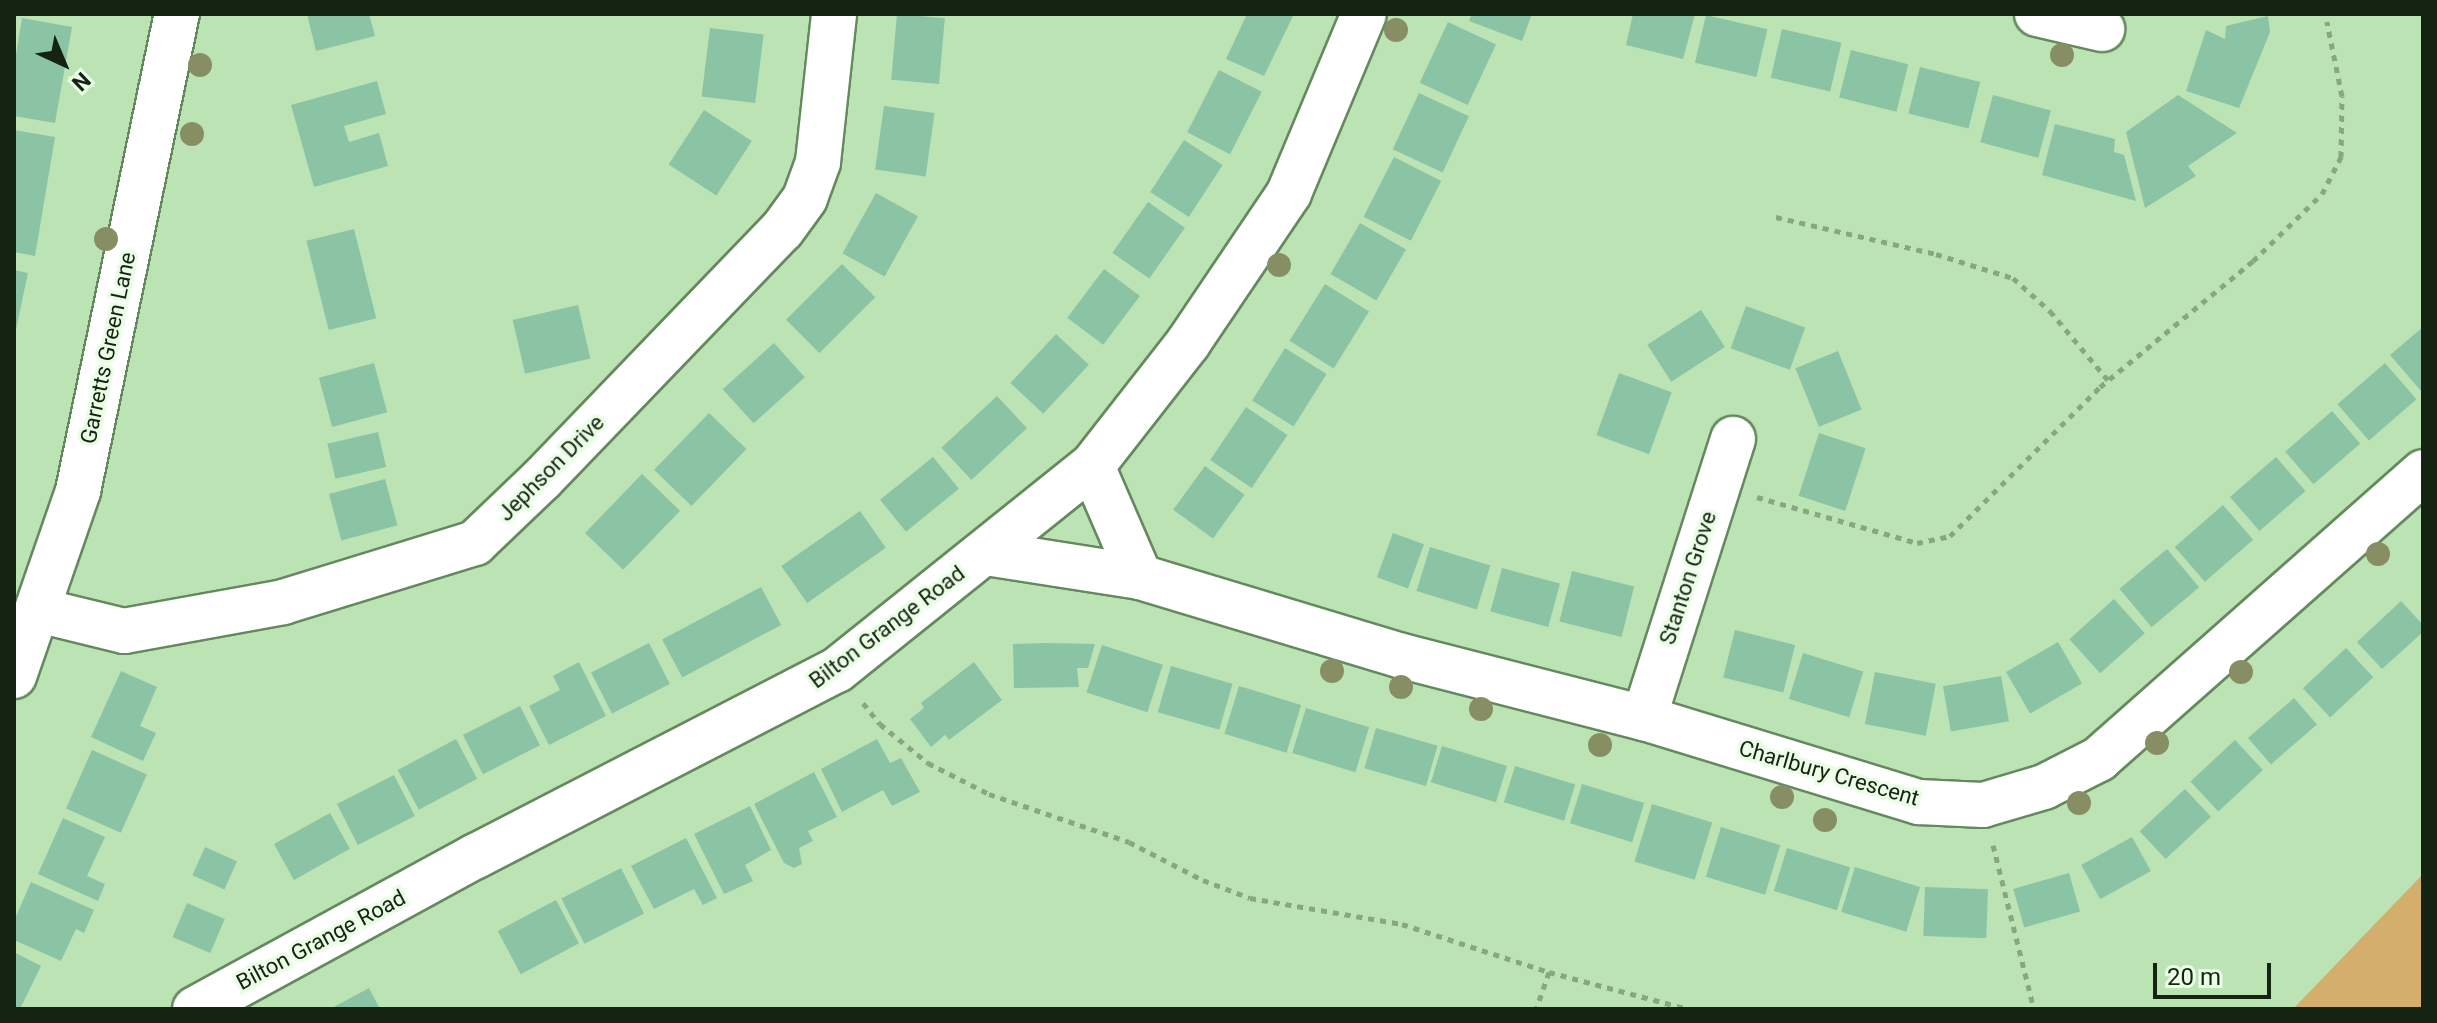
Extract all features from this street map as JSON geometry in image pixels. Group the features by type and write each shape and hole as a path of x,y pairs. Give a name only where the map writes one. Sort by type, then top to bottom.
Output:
{"street":[{"name":"Garretts Green Lane","path":"14,676 78,491 177,14"},
{"name":"Jephson Drive","path":"38,610 124,631 283,602 475,543 541,480 782,230 805,198 818,162 834,14"},
{"name":"Bilton Grange Road","path":"215,1004 476,856 837,670 1092,466 1188,343 1289,193 1364,14"},
{"path":"2037,14 2102,29"},
{"name":"Stanton Grove","path":"1644,718 1733,439"},
{"path":"1092,466 1140,577"},
{"name":"Charlbury Crescent","path":"986,553 1140,577 1402,656 1644,718 1919,802 1983,805 2044,787 2099,759 2423,472"}],"path":[{"path":"1717,486 1917,543 1950,536 2108,380 2253,261 2322,194 2341,157 2342,96 2327,22"},
{"path":"1776,217 1936,254 2013,278 2050,311 2108,380"},
{"path":"837,670 892,734 928,763 989,794 1129,842 1203,880 1250,898 1402,924 1549,972 1688,1009"},
{"path":"1983,805 2034,1009"},
{"path":"1536,1009 1549,972"}],"shaded area":[{"path":"2423,874 2423,1009 2293,1009"}],"building":[{"path":"307,14 369,14 375,36 316,51"},
{"path":"897,14 945,18 939,84 891,80"},
{"path":"1247,14 1294,14 1264,76 1226,59"},
{"path":"1472,14 1532,14 1522,41 1469,21"},
{"path":"1633,14 1695,14 1683,59 1626,45"},
{"path":"1706,15 1767,29 1756,77 1695,63"},
{"path":"2268,16 2270,32 2239,108 2186,91 2206,30 2225,39 2226,26"},
{"path":"22,18 72,27 55,123 14,116 14,67"},
{"path":"1448,22 1496,44 1468,105 1420,83"},
{"path":"710,28 764,35 755,103 702,96"},
{"path":"1782,29 1841,43 1830,91 1771,78"},
{"path":"1851,50 1908,64 1896,112 1839,98"},
{"path":"1920,67 1980,82 1969,129 1908,114"},
{"path":"1219,70 1262,92 1230,154 1187,132"},
{"path":"377,81 386,114 344,126 349,142 379,133 388,166 314,187 291,105"},
{"path":"1419,93 1469,116 1443,172 1393,149"},
{"path":"1993,95 2051,111 2038,158 1980,142"},
{"path":"2178,95 2237,133 2188,166 2196,176 2145,208 2126,132"},
{"path":"884,106 935,113 926,176 875,169"},
{"path":"704,110 752,141 716,196 669,165"},
{"path":"2055,124 2115,139 2114,152 2124,155 2136,201 2042,175"},
{"path":"14,130 55,137 35,256 14,252"},
{"path":"1184,140 1223,165 1189,217 1150,192"},
{"path":"1394,157 1441,181 1411,241 1364,217"},
{"path":"876,193 918,216 885,277 843,253"},
{"path":"1148,202 1185,228 1149,279 1112,253"},
{"path":"1360,223 1406,250 1376,301 1330,274"},
{"path":"354,229 376,318 329,330 306,241"},
{"path":"842,264 875,297 819,353 786,320"},
{"path":"1104,269 1140,296 1103,345 1067,318"},
{"path":"14,270 28,273 15,334 14,334"},
{"path":"1325,284 1369,312 1334,368 1289,341"},
{"path":"578,305 590,359 525,374 513,320"},
{"path":"1746,306 1805,328 1790,370 1731,348"},
{"path":"1701,310 1725,347 1671,382 1647,345"},
{"path":"2423,327 2423,390 2421,391 2390,355"},
{"path":"1056,334 1089,365 1043,414 1010,383"},
{"path":"774,343 805,377 754,423 723,389"},
{"path":"1285,348 1327,374 1294,427 1252,401"},
{"path":"1838,351 1862,409 1819,427 1795,368"},
{"path":"374,363 387,412 332,427 319,378"},
{"path":"2385,363 2416,399 2369,441 2337,404"},
{"path":"1619,373 1672,392 1649,454 1596,435"},
{"path":"997,396 1027,428 971,480 941,448"},
{"path":"1246,407 1287,435 1252,488 1210,460"},
{"path":"2332,411 2360,443 2313,484 2285,452"},
{"path":"709,413 746,449 692,506 654,470"},
{"path":"378,432 386,467 335,479 327,444"},
{"path":"1819,433 1866,448 1845,511 1799,496"},
{"path":"933,457 959,489 906,532 880,500"},
{"path":"2276,457 2306,491 2259,531 2230,497"},
{"path":"1205,466 1245,495 1213,538 1173,510"},
{"path":"642,474 680,511 623,570 585,533"},
{"path":"385,479 397,525 341,540 329,494"},
{"path":"2223,505 2253,540 2205,582 2175,547"},
{"path":"860,511 886,548 807,603 781,566"},
{"path":"1393,533 1424,544 1408,588 1377,577"},
{"path":"1430,547 1490,565 1477,609 1417,591"},
{"path":"2167,549 2199,587 2152,627 2120,589"},
{"path":"1502,568 1560,584 1548,627 1490,611"},
{"path":"1572,571 1634,586 1622,637 1559,621"},
{"path":"761,587 781,625 682,678 662,640"},
{"path":"2114,599 2145,633 2100,673 2069,639"},
{"path":"2401,601 2423,625 2423,632 2382,669 2357,642"},
{"path":"1735,630 1795,645 1783,693 1723,678"},
{"path":"2058,642 2082,684 2030,714 2006,672"},
{"path":"649,643 670,684 612,713 591,673"},
{"path":"1013,644 1095,644 1088,668 1077,668 1079,687 1014,688"},
{"path":"1102,645 1163,665 1147,712 1087,693"},
{"path":"2346,648 2373,677 2330,717 2303,688"},
{"path":"1803,653 1863,671 1849,717 1789,699"},
{"path":"579,662 606,716 549,745 529,706 560,690 553,676"},
{"path":"974,662 1002,700 949,740 945,735 931,747 910,719 924,708 921,703"},
{"path":"1171,666 1233,684 1219,730 1158,712"},
{"path":"121,671 157,687 140,726 156,733 143,761 91,737"},
{"path":"1875,672 1936,684 1926,736 1865,724"},
{"path":"2001,676 2009,721 1951,732 1943,686"},
{"path":"1239,686 1301,705 1287,753 1224,734"},
{"path":"2294,698 2317,724 2271,764 2248,738"},
{"path":"520,706 540,745 483,774 463,735"},
{"path":"1306,708 1369,727 1355,772 1292,753"},
{"path":"1376,728 1438,746 1426,786 1364,768"},
{"path":"456,739 477,779 419,810 398,770"},
{"path":"877,739 890,763 901,758 920,792 892,806 883,790 842,812 821,769"},
{"path":"2235,740 2263,770 2218,812 2190,782"},
{"path":"1442,746 1507,766 1496,802 1431,782"},
{"path":"92,750 147,774 121,833 66,808"},
{"path":"1515,766 1575,784 1564,821 1504,802"},
{"path":"814,772 837,817 808,831 813,841 799,848 802,864 794,868 784,863 754,804"},
{"path":"394,775 415,816 358,845 337,804"},
{"path":"1582,784 1644,803 1632,842 1570,823"},
{"path":"2185,789 2211,817 2166,859 2140,831"},
{"path":"1652,804 1712,822 1695,880 1634,861"},
{"path":"750,806 771,850 745,865 753,881 724,894 694,834"},
{"path":"330,813 350,849 294,880 274,844"},
{"path":"63,818 105,837 87,876 105,884 98,901 38,874"},
{"path":"1721,827 1780,845 1765,895 1706,877"},
{"path":"2132,837 2151,871 2100,899 2081,865"},
{"path":"686,838 717,898 703,905 694,889 654,909 631,866"},
{"path":"205,847 237,861 224,890 192,875"},
{"path":"1787,848 1850,867 1837,910 1774,891"},
{"path":"1855,867 1920,887 1906,932 1841,912"},
{"path":"621,868 644,913 584,944 561,898"},
{"path":"2069,873 2080,911 2024,927 2013,889"},
{"path":"31,882 94,910 84,933 76,929 61,961 14,940 14,921"},
{"path":"1925,887 1988,889 1986,938 1923,936"},
{"path":"556,900 579,943 521,974 498,931"},
{"path":"187,903 225,919 210,953 173,937"},
{"path":"14,952 41,966 20,1009 14,1009"},
{"path":"369,988 380,1009 330,1009"}]}
